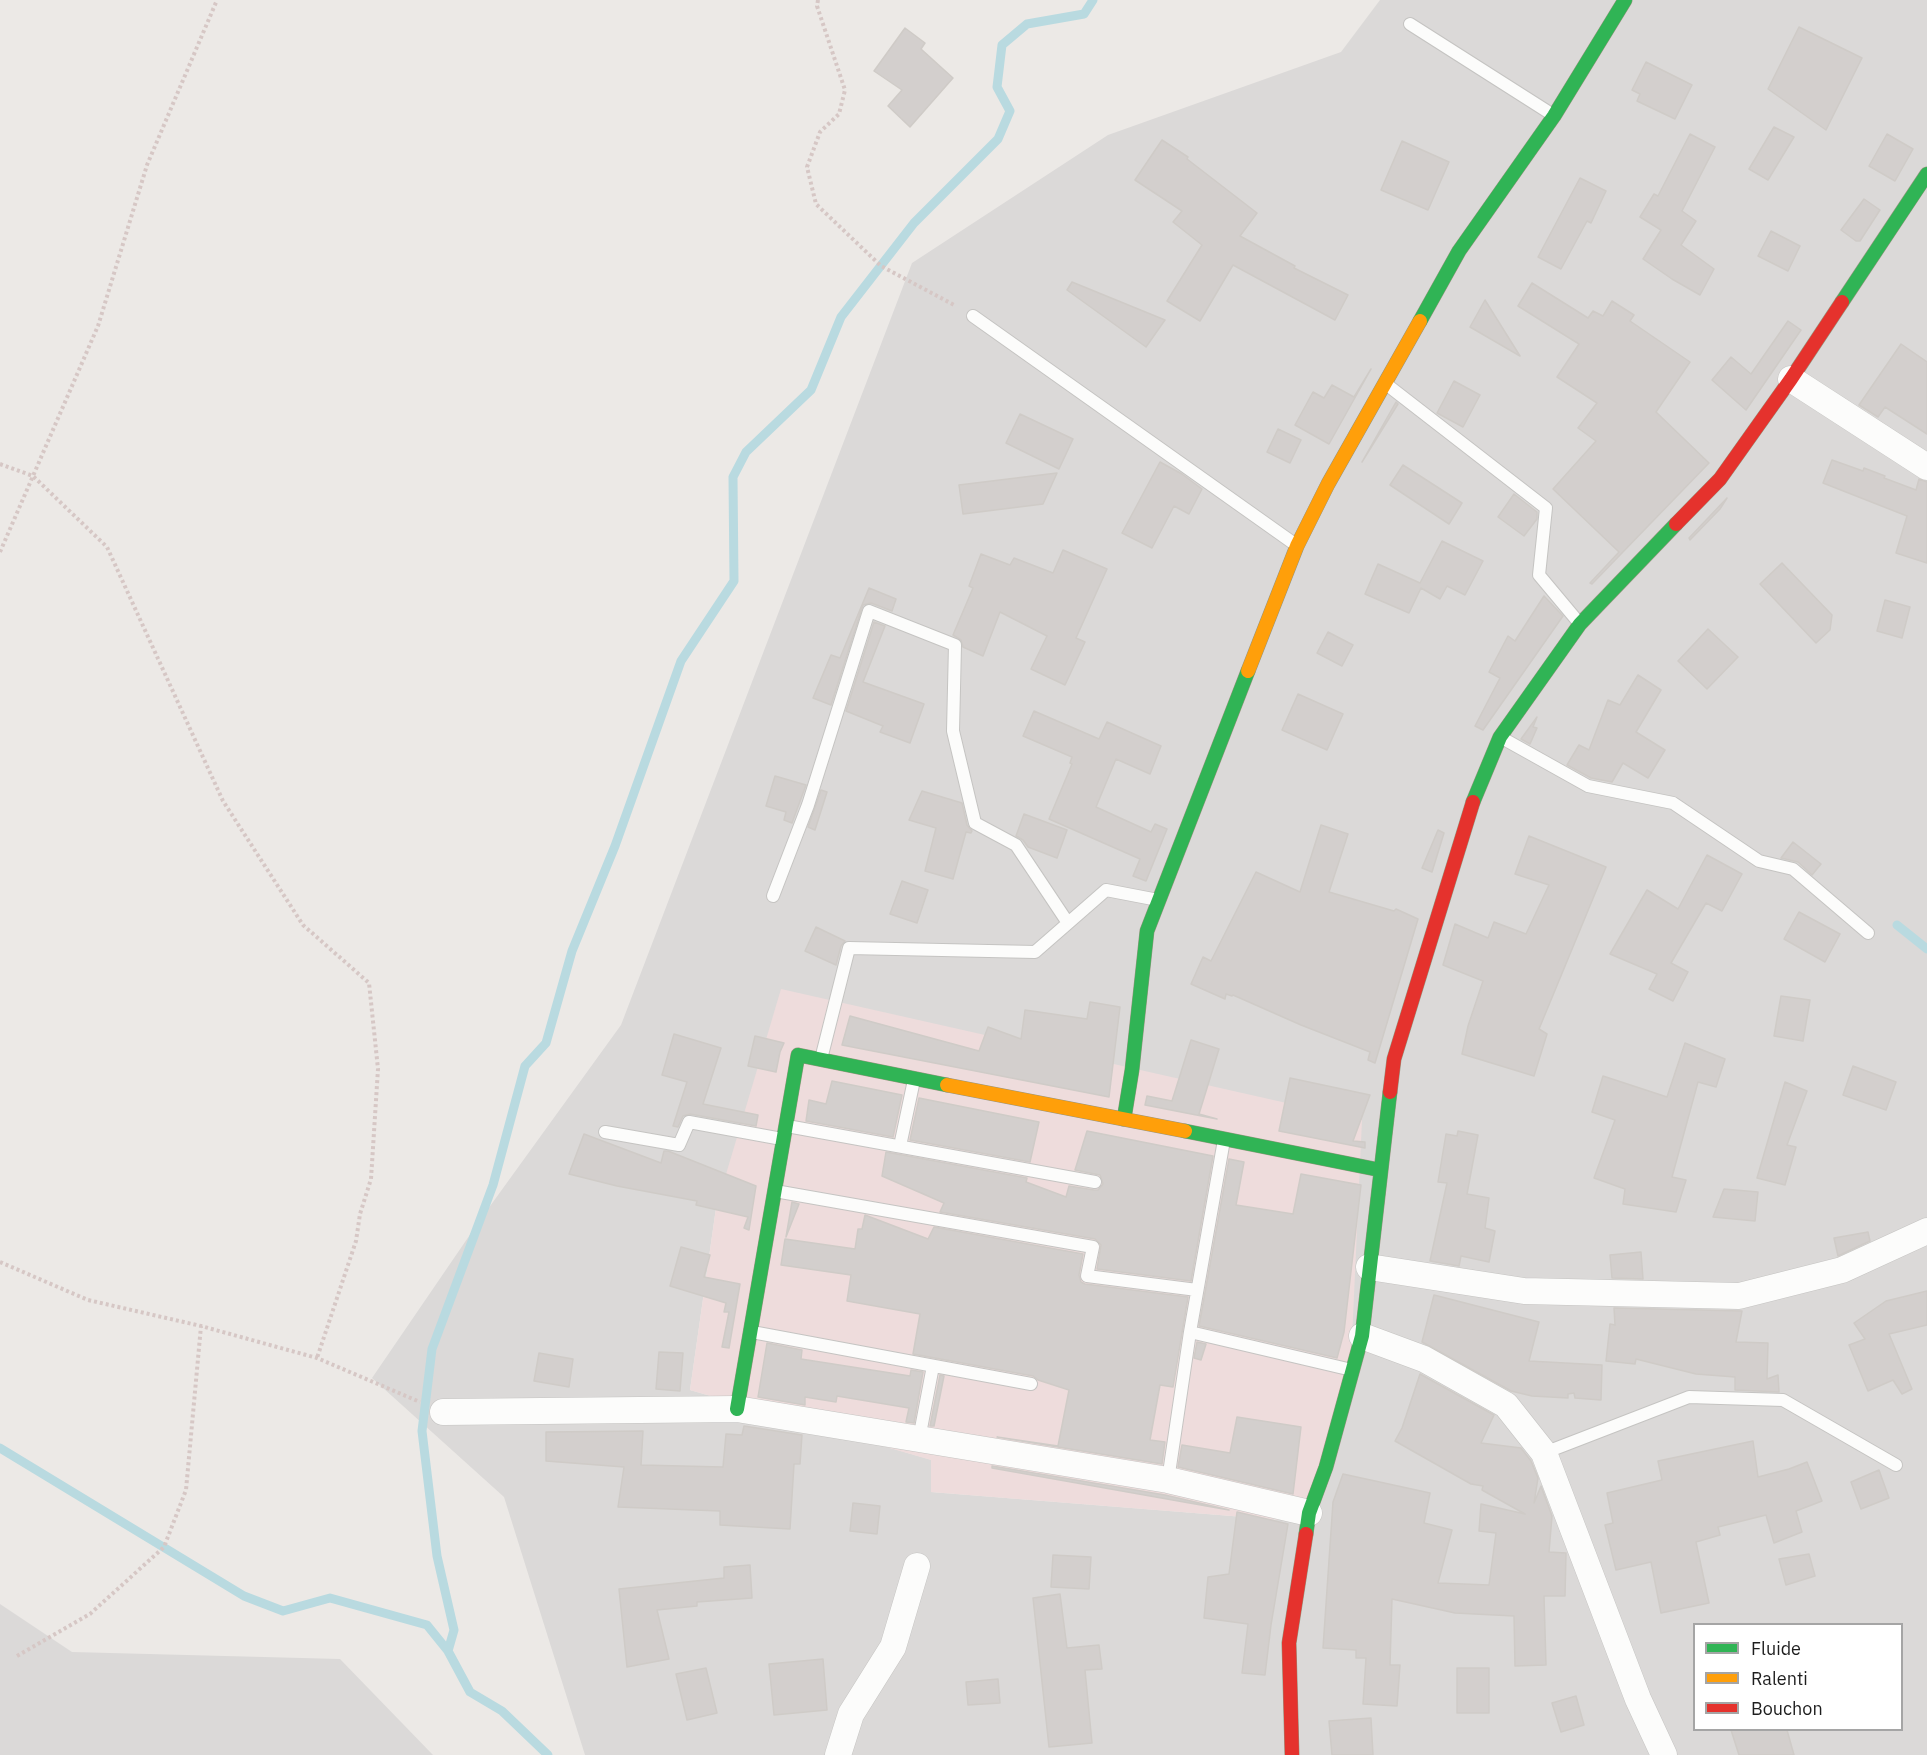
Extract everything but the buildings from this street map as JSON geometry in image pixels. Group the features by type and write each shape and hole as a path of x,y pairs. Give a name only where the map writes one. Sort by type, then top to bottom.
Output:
{"street":[{"path":"1124,1119 1132,1070 1147,931 1297,546 1328,484 1459,251 1554,116 1625,0"},
{"path":"1292,1755 1289,1643 1309,1513 1326,1467 1362,1336 1394,1059 1473,803 1500,737 1580,624 1720,479 1791,379 1927,174"},
{"path":"1791,379 1927,467"},
{"path":"737,1409 798,1055 1380,1170"},
{"path":"1369,1267 1524,1291 1739,1296 1842,1270 1927,1231"},
{"path":"1362,1336 1424,1359 1506,1405 1544,1453 1638,1699 1664,1755"},
{"path":"443,1412 737,1409 1168,1480 1309,1513"},
{"path":"838,1755 851,1714 893,1647 917,1566"}],"lane":[{"path":"1410,24 1554,116"},
{"path":"973,316 1297,546"},
{"path":"1385,383 1546,508 1539,575 1580,624"},
{"path":"773,896 808,805 869,611 955,645 953,731 975,823 1016,845 1068,923"},
{"path":"1500,737 1588,786 1673,803 1759,861 1793,869 1868,933"},
{"path":"821,1060 849,948 1035,952 1106,890 1159,901"},
{"path":"900,1146 915,1078"},
{"path":"605,1132 679,1145 689,1122 900,1146 1095,1182"},
{"path":"1168,1480 1190,1332 1224,1139"},
{"path":"775,1191 1093,1247 1087,1276 1197,1290"},
{"path":"750,1332 1031,1384"},
{"path":"1190,1332 1354,1370"},
{"path":"919,1438 933,1366"},
{"path":"1544,1453 1689,1396 1783,1401 1896,1465"}],"path":[{"path":"0,552 98,326 147,165 217,0"},
{"path":"818,0 817,6 845,90 839,114 820,132 807,167 816,204 881,266 973,316"},
{"path":"0,464 33,476 107,547 223,801 303,925 369,983 378,1069 371,1179 360,1214 356,1241 317,1358"},
{"path":"0,1262 88,1300 201,1326 317,1358 443,1412"},
{"path":"17,1656 90,1614 164,1547 186,1490 201,1326"}],"shaded area":[{"path":"1380,0 1927,0 1927,1755 585,1755 504,1497 372,1378 480,1220 621,1025 912,263 1108,135 1341,52","holes":["716,1208 1307,1522 931,1492 932,1460 690,1390"]},
{"path":"781,989 1362,1120 1351,1361 1307,1522 931,1492 931,1460 690,1390 716,1208"},
{"path":"0,1604 72,1652 340,1659 433,1755 0,1755"}],"waterway":[{"path":"448,1651 454,1630 437,1556 422,1431 432,1349 493,1185 525,1066 546,1043 572,951 615,846 681,661 734,581 733,477 746,452 811,390 841,317 914,223 998,139 1010,111 997,87 1002,45 1027,24 1084,14 1093,0"},
{"path":"1897,925 1927,949"},
{"path":"0,1448 244,1596 283,1611 330,1598 427,1625 448,1651 470,1692 502,1711 548,1755"}],"traffic: fast":[{"path":"1420,321 1459,251 1554,116 1625,0"},
{"path":"1842,302 1927,174"},
{"path":"1473,802 1500,737 1580,624 1676,524"},
{"path":"1124,1119 1132,1070 1147,931 1248,671"},
{"path":"737,1409 798,1055 947,1085"},
{"path":"1306,1534 1309,1513 1326,1467 1362,1336 1390,1092"},
{"path":"1185,1131 1380,1170"}],"traffic: slow":[{"path":"1248,671 1297,546 1328,484 1420,321"},
{"path":"947,1085 1185,1131"}],"traffic: jam":[{"path":"1676,524 1720,479 1842,302"},
{"path":"1390,1092 1394,1059 1473,802"},
{"path":"1292,1755 1289,1643 1306,1534"}]}
